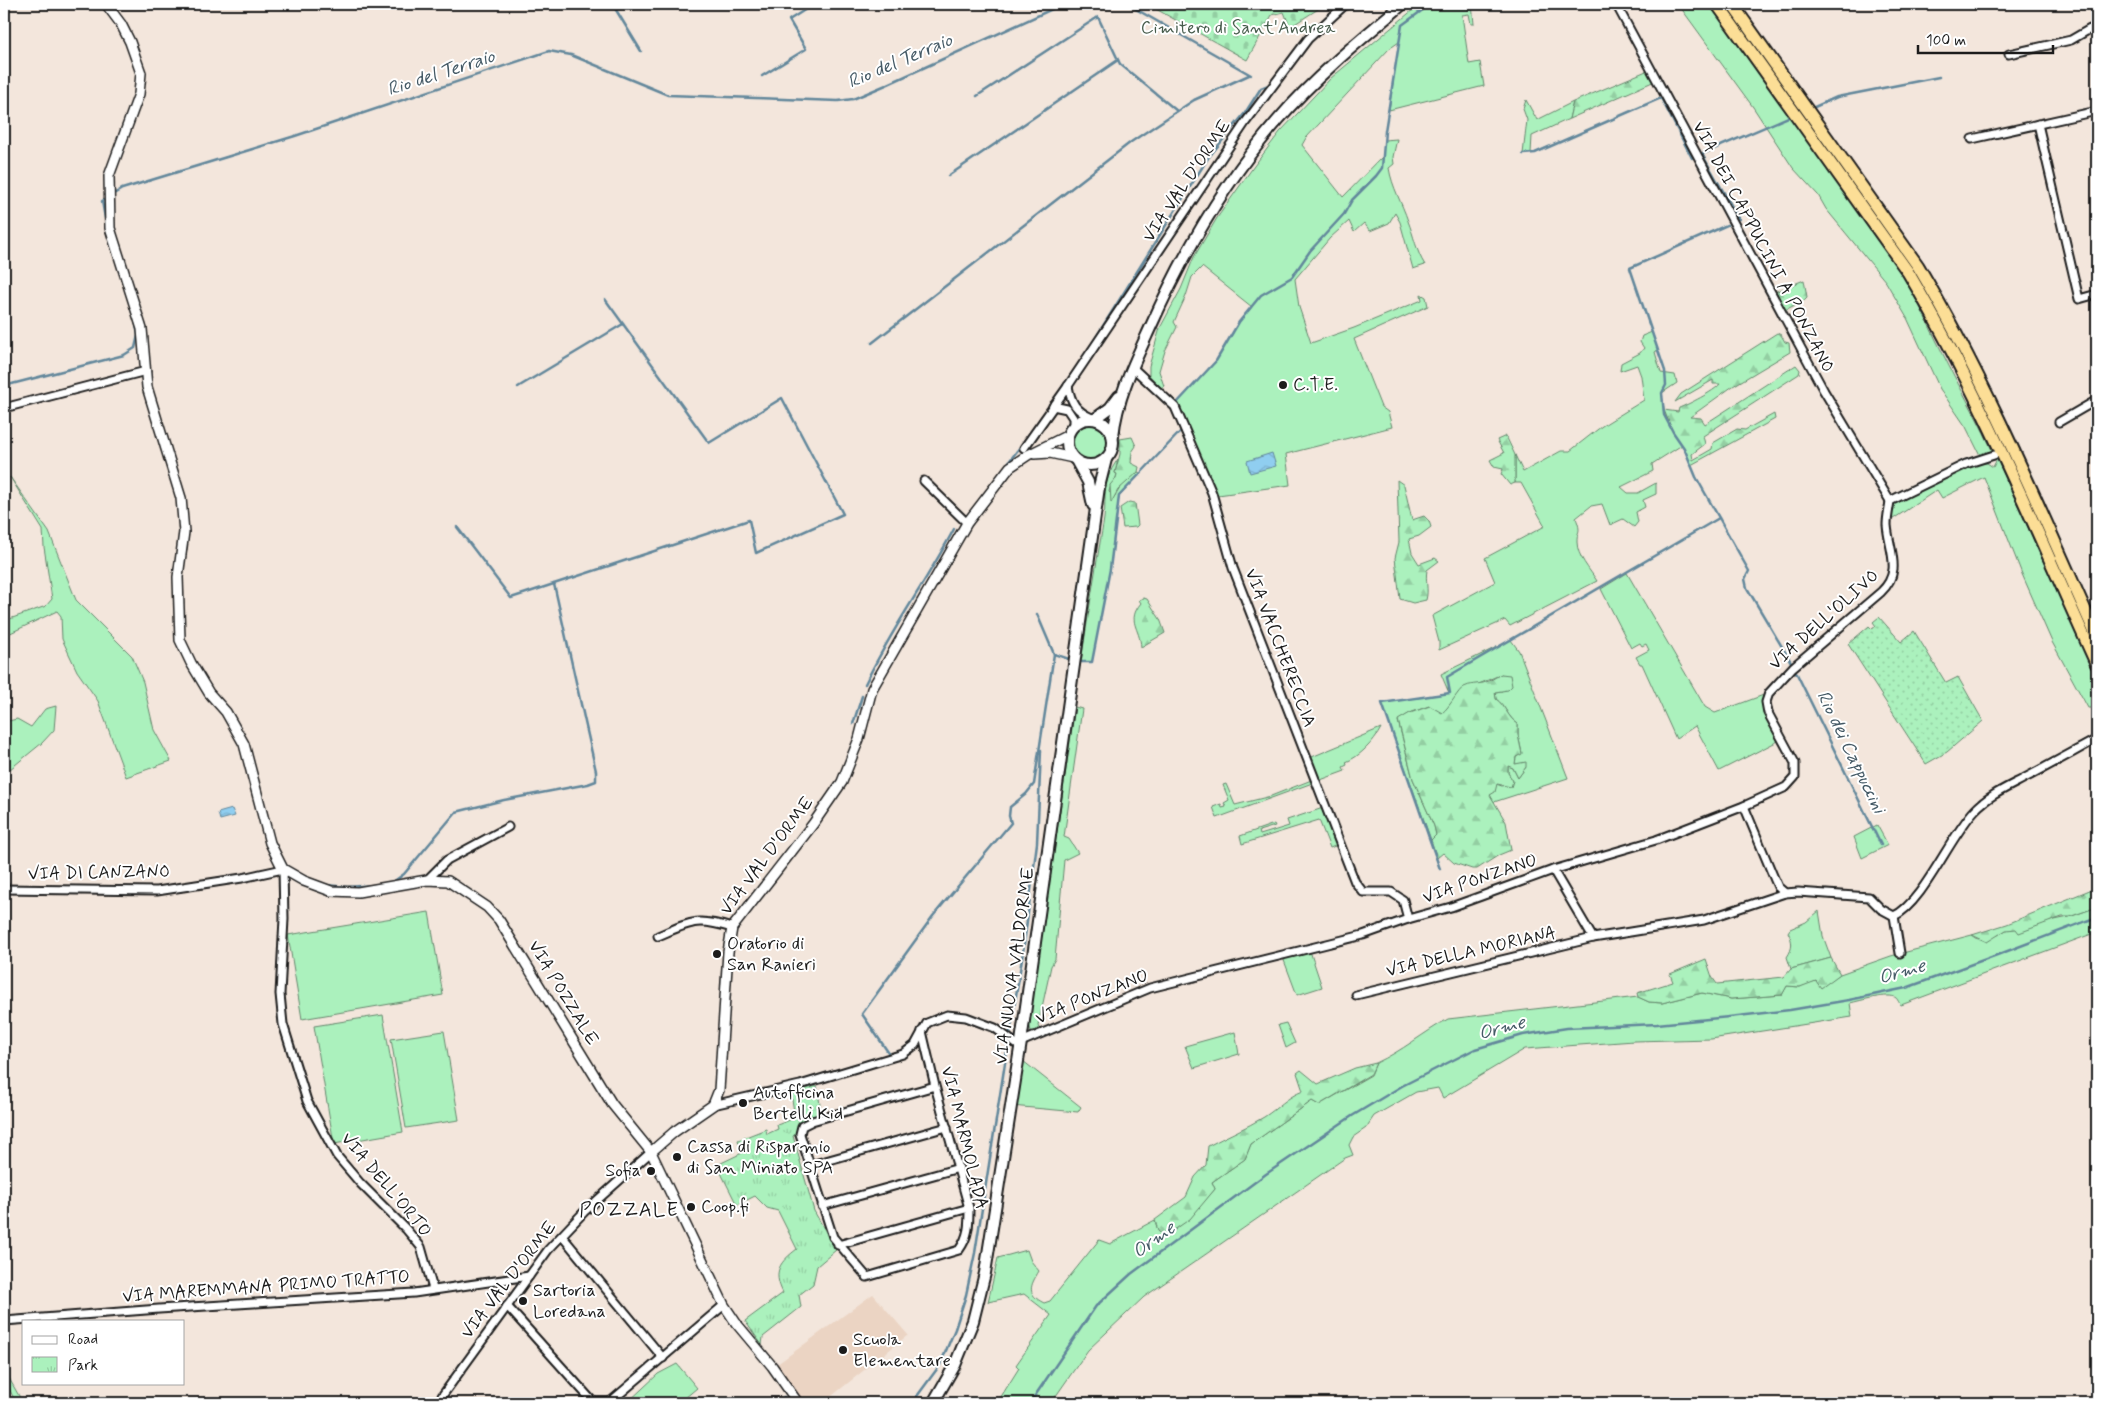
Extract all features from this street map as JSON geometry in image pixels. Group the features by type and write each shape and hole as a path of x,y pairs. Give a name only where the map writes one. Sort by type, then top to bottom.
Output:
{"highway":[{"path":"1717,4 1881,233 1908,272 1927,305 1980,406 2097,665"},
{"path":"1732,4 1902,243 1937,297 1991,402 2097,637"}],"main road":[{"name":"VIA NUOVA VALDORME","path":"933,1403 955,1366 973,1321 985,1273 1020,1044 1099,487 1106,459 1112,449 1123,389 1175,274 1245,161 1279,119 1340,56 1403,4"},
{"name":"VIA NUOVA VALDORME","path":"1073,426 1085,419 1093,419 1110,408 1123,389"},
{"path":"1093,419 1106,425 1113,436"},
{"path":"1068,435 1073,426"},
{"name":"VIA NUOVA VALDORME","path":"1068,435 1069,451 1088,482 1092,496 1094,523"},
{"path":"1075,460 1095,465 1106,459"}],"street":[{"path":"106,4 121,24 130,42 141,73 139,94 109,176 110,228 142,329 147,387 181,498 184,532 178,577 180,640 190,663 209,693 226,712 244,744 270,843 283,869"},
{"name":"VIA VAL D'ORME","path":"437,1403 529,1276 584,1212 674,1132 713,1105 719,1090 728,952 732,928 813,824 842,782 859,739 872,689 967,523 1010,467 1026,452 1054,406 1246,123 1308,39 1346,4"},
{"name":"VIA DEI CAPPUCINI A PONZANO","path":"1616,4 1824,391 1890,501"},
{"path":"2009,54 2071,40 2097,27"},
{"path":"1972,139 2097,111"},
{"path":"2038,124 2079,299 2097,294"},
{"name":"VIA VACCHERECCIA","path":"1132,367 1174,407 1212,493 1233,568 1355,882 1363,892 1391,892 1403,900 1408,919"},
{"path":"4,408 146,371"},
{"path":"1068,386 1072,402 1076,408 1093,419"},
{"path":"2059,422 2097,400"},
{"path":"1054,406 1068,409 1073,418 1073,426"},
{"name":"VIA VAL D'ORME","path":"1026,452 1068,435"},
{"path":"1026,452 1050,453 1075,460"},
{"path":"1890,501 1966,464 1994,455"},
{"path":"924,481 967,523"},
{"name":"VIA DELL'OLIVO","path":"1744,806 1786,787 1795,777 1795,763 1768,713 1766,702 1769,693 1793,667 1881,592 1892,580 1893,554 1887,523 1890,501"},
{"path":"1894,916 1902,912 1917,896 1957,831 1976,809 1992,796 2097,739"},
{"path":"1744,806 1778,887 1785,893 1869,897 1881,909 1894,916"},
{"name":"VIA PONZANO","path":"1020,1044 1150,988 1363,935 1408,919 1452,907 1553,870 1656,840 1744,806"},
{"path":"427,880 447,860 508,826"},
{"name":"VIA POZZALE","path":"283,869 304,881 331,891 358,892 427,880 448,881 487,907 499,920 612,1104 650,1152 724,1306 772,1366 798,1403"},
{"name":"VIA DI CANZANO","path":"4,889 157,891 242,878 283,869"},
{"name":"VIA DELL'ORTO","path":"283,869 284,919 280,994 283,1024 308,1101 338,1156 360,1183 400,1223 420,1247 433,1288"},
{"name":"VIA DELLA MORIANA","path":"1553,870 1593,938"},
{"name":"VIA DELLA MORIANA","path":"1356,996 1593,938 1704,920 1785,893"},
{"path":"1894,916 1900,953"},
{"path":"658,936 693,922 712,922 732,928"},
{"path":"713,1105 800,1085 903,1054 915,1046 927,1023 947,1014 966,1017 995,1028 1020,1044"},
{"name":"VIA MARMOLADA","path":"838,1245 868,1277 959,1250 966,1240 969,1227 969,1208 935,1086 922,1031"},
{"path":"935,1086 812,1121 802,1126 800,1134 822,1206 833,1237 838,1245 969,1208"},
{"path":"811,1166 947,1127"},
{"path":"822,1206 959,1168"},
{"path":"562,1236 663,1358"},
{"name":"VIA MAREMMANA PRIMO TRATTO","path":"28,1320 158,1309 414,1293 433,1288 529,1276"},
{"path":"507,1306 594,1403"},
{"path":"609,1403 724,1306"},
{"name":"VIA MAREMMANA PRIMO TRATTO","path":"4,1322 22,1320"}],"shaded area":[{"name":"Scuola Elementare","path":"873,1294 908,1335 823,1403 802,1403 776,1365"}],"green space":[{"name":"Cimitero di Sant'Andrea","path":"1147,4 1326,4 1290,27 1284,12 1272,15 1247,60"},
{"path":"1420,4 1472,4 1474,24 1471,24 1469,14 1462,15 1469,64 1480,62 1484,86 1389,110 1399,42 1389,49 1306,138 1302,145 1343,197 1383,156 1384,140 1397,139 1393,157 1394,164 1389,168 1390,175 1406,214 1417,249 1425,265 1413,269 1400,222 1395,213 1389,223 1370,231 1364,223 1354,232 1349,221 1330,238 1295,279 1299,307 1311,343 1354,328 1422,300 1421,294 1426,297 1428,306 1354,339 1381,407 1388,412 1392,427 1286,454 1290,485 1218,495 1212,493 1176,404 1216,361 1239,322 1252,307 1202,267 1192,277 1174,322 1177,327 1165,351 1159,371 1164,386 1161,388 1149,375 1149,366 1160,328 1181,289 1194,257 1217,218 1280,132 1331,78"},
{"path":"1678,4 1710,4 1898,267 1984,432 1994,455 1982,459 1966,427 1940,389 1907,318 1886,282 1826,209 1818,195 1793,168 1753,107"},
{"path":"1651,69 1657,80 1569,119 1573,102"},
{"path":"1526,100 1537,120 1573,102 1569,119 1532,136 1531,153 1523,154 1527,120 1523,109"},
{"path":"1804,280 1807,297 1781,312 1772,293"},
{"path":"1652,332 1658,350 1655,352 1661,373 1675,375 1677,383 1662,393 1668,421 1682,445 1652,464 1653,471 1621,487 1628,493 1638,493 1656,483 1656,494 1643,500 1645,507 1636,512 1638,522 1634,527 1623,519 1610,525 1602,504 1591,506 1576,518 1579,529 1577,542 1581,558 1597,581 1510,626 1505,620 1439,650 1439,642 1432,616 1495,582 1485,558 1545,526 1521,483 1515,483 1515,455 1523,472 1561,451 1570,451 1602,426 1644,400 1641,376 1637,365 1620,371 1621,363 1640,353 1644,348 1640,342 1642,336"},
{"path":"1777,333 1781,335 1785,342 1789,343 1790,352 1733,386 1690,417 1701,418 1705,424 1796,365 1800,370 1799,374 1703,436 1705,444 1692,454 1693,460 1712,449 1713,443 1737,429 1745,430 1774,414 1775,419 1691,465 1684,448 1673,432 1664,410 1678,412 1679,408 1713,390 1720,384 1713,384 1713,380 1675,402 1681,394"},
{"path":"1090,424 1097,425 1103,429 1107,435 1107,449 1103,455 1097,459 1090,460 1083,459 1077,455 1073,449 1072,442 1073,435 1077,429 1083,425"},
{"path":"1506,436 1515,455 1515,483 1510,485 1501,474 1503,469 1494,467 1490,460 1504,453 1497,440"},
{"path":"1132,437 1136,446 1132,452 1131,463 1139,467 1138,472 1118,490 1111,503 1110,485 1117,474 1115,473 1120,454 1120,439"},
{"path":"1118,459 1115,473 1117,474 1109,492 1115,497 1128,480 1138,472 1140,473 1119,497 1110,569 1092,662 1081,662 1103,525 1106,484 1112,468"},
{"path":"1997,459 2097,680 2097,708 2088,708 2052,642 2022,574 1984,477 1942,498 1937,490 1887,523 1890,501 1966,464 1987,463 1993,467"},
{"path":"10,477 49,532 76,600 132,656 143,682 154,730 171,761 126,777 98,701 77,671 62,639 61,616 57,611 4,636 4,621 46,606 52,599 43,530"},
{"path":"1397,480 1404,485 1412,520 1424,516 1429,521 1431,527 1419,536 1409,539 1412,553 1419,564 1435,558 1439,561 1427,570 1426,600 1413,603 1400,599 1395,558 1399,542"},
{"path":"1129,502 1135,503 1138,525 1136,527 1123,528 1120,508"},
{"path":"1627,573 1705,707 1715,713 1769,693 1766,702 1782,739 1719,771 1695,726 1676,739 1642,664 1640,664 1636,657 1649,650 1646,644 1642,646 1640,643 1631,648 1601,589"},
{"path":"1147,599 1160,619 1165,633 1141,647 1134,620 1141,603 1139,600"},
{"path":"1879,617 1901,642 1914,631 1946,683 1958,677 1983,721 1947,752 1926,764 1848,644 1869,626 1872,629 1876,626 1873,622"},
{"path":"1511,640 1519,651 1568,778 1494,802 1490,795 1496,784 1502,786 1513,781 1508,773 1508,766 1513,768 1518,778 1526,767 1515,764 1516,757 1522,753 1518,735 1518,724 1496,699 1495,692 1502,691 1502,674 1458,693 1457,698 1442,714 1429,706 1410,713 1398,721 1413,779 1434,826 1436,835 1431,840 1382,703 1449,693 1441,674"},
{"path":"1501,674 1510,675 1512,686 1508,690 1495,692 1496,699 1518,724 1522,754 1516,757 1515,764 1526,762 1526,767 1518,778 1513,768 1508,766 1508,773 1513,781 1511,787 1497,784 1495,792 1490,795 1506,822 1511,850 1477,869 1472,869 1454,863 1443,853 1437,858 1431,840 1436,835 1434,826 1413,779 1398,720 1410,713 1430,706 1442,713 1464,687 1486,682"},
{"path":"56,706 54,730 42,743 4,774 4,722 17,719 31,727 45,709"},
{"path":"1075,707 1082,709 1064,837 1069,839 1078,853 1064,860 1055,959 1051,966 1038,1026 1040,1030 1031,1031 1029,1024"},
{"path":"1381,728 1366,748 1356,757 1346,762 1347,765 1343,767 1345,771 1217,818 1213,807 1221,804 1222,808 1226,807 1224,803 1229,800 1223,785 1226,784 1235,805 1271,796 1314,779 1307,759"},
{"path":"1326,807 1340,844 1330,848 1319,820 1242,844 1240,836 1274,824 1275,826 1259,831 1260,835 1289,826 1287,820"},
{"path":"1877,825 1888,845 1862,858 1854,837"},
{"path":"2097,887 2097,907 2069,917 2062,917 2019,933 2016,929 2006,930 1987,942 1972,935 2007,924"},
{"path":"2097,907 2097,932 1901,1005 1893,996 1874,998 1850,1003 1852,1017 1711,1039 1634,1041 1525,1049 1443,1098 1438,1088 1416,1092 1374,1116 1366,1128 1353,1137 1349,1145 1353,1155 1345,1158 1144,1297 1088,1350 1051,1403 997,1403 1019,1368 1016,1365 1051,1315 1024,1294 988,1302 998,1258 1027,1250 1031,1261 1039,1271 1033,1281 1032,1293 1038,1300 1044,1303 1050,1301 1099,1240 1110,1244 1155,1220 1158,1231 1164,1237 1172,1232 1215,1189 1212,1182 1245,1159 1251,1144 1312,1101 1319,1105 1371,1075 1376,1063 1448,1019 1638,997 1649,1002 1662,1003 1702,993 1731,999 1782,995 1787,986 1800,987 1809,982 1831,980 1840,974 1891,956 1972,935 1978,939 1998,935 2006,930 2069,917"},
{"path":"1819,911 1823,936 1831,958 1791,969 1787,957 1792,945 1788,932 1790,929 1806,922"},
{"path":"429,912 443,995 302,1019 288,935"},
{"path":"1309,948 1322,987 1297,995 1282,955"},
{"path":"1831,958 1840,974 1821,988 1816,981 1800,987 1787,986 1782,995 1731,999 1702,993 1662,1003 1649,1002 1638,997 1637,993 1673,982 1670,974 1706,959 1712,977 1717,984 1784,977 1791,969"},
{"path":"383,1015 403,1132 334,1144 314,1026"},
{"path":"1286,1023 1295,1043 1286,1048 1278,1025"},
{"path":"444,1031 459,1120 406,1128 391,1039"},
{"path":"1235,1032 1239,1054 1194,1068 1185,1046"},
{"path":"1018,1057 1081,1107 1078,1112 1011,1106"},
{"path":"1376,1063 1371,1074 1319,1105 1312,1101 1251,1144 1245,1159 1212,1182 1215,1189 1190,1219 1164,1237 1158,1231 1155,1220 1186,1197 1195,1177 1206,1165 1208,1146 1257,1121 1292,1096 1303,1091 1297,1073 1301,1070 1318,1084 1355,1068"},
{"path":"817,1086 822,1117 798,1125 798,1132 793,1136 814,1211 836,1250 817,1266 813,1284 799,1295 801,1307 763,1337 762,1345 745,1321 783,1293 778,1273 782,1263 797,1249 778,1211 767,1208 755,1196 737,1205 717,1165 742,1153 738,1140 766,1129 767,1134 778,1129 777,1125 795,1118 791,1093"},
{"path":"4,1364 10,1380 23,1403 16,1403 4,1378"},
{"path":"677,1364 697,1388 679,1403 627,1403 658,1374"}],"water":[{"path":"1272,453 1276,466 1250,473 1247,461"},
{"path":"232,809 235,816 220,820 218,813"}],"waterway":[{"path":"615,4 613,5 641,51"},
{"path":"762,76 806,49 789,20 814,4"},
{"name":"Rio del Terraio","path":"112,195 122,189 295,136 549,51 571,55 668,95 838,101 853,99 886,85 1063,4"},
{"name":"Rio del Terraio","path":"1127,4 1251,75"},
{"path":"1176,404 1216,361 1239,322 1261,295 1292,277 1310,251 1344,214 1352,200 1382,168 1385,131 1402,25 1431,4"},
{"path":"977,96 1098,17 1120,64 1177,111"},
{"path":"948,176 1118,60"},
{"path":"872,343 1131,142 1194,100 1249,75"},
{"path":"1810,109 1837,97 1939,77"},
{"path":"1093,342 1208,158 1245,113 1261,88 1271,84"},
{"path":"1523,154 1535,153 1661,98 1692,158"},
{"path":"1702,154 1793,115"},
{"path":"1702,154 1739,219"},
{"name":"Rio del Terraio","path":"106,224 102,201 108,198"},
{"path":"1727,225 1630,268 1665,371 1666,385 1662,393 1664,415 1684,448 1696,477 1749,571 1745,579 1747,588 1791,662"},
{"name":"Rio del Terraio","path":"4,386 124,355 135,348 138,335 135,320 110,241"},
{"path":"457,527 511,598 749,520 756,553 843,514 782,398 709,443 605,299"},
{"path":"518,387 623,324"},
{"path":"1077,662 1092,662 1110,569 1119,496 1181,431"},
{"path":"1005,467 1029,435"},
{"path":"1440,869 1382,703 1450,693 1447,677 1719,518"},
{"path":"865,684 886,644 954,529"},
{"path":"393,882 404,874 456,812 596,781 596,771 554,584"},
{"path":"888,1052 862,1014 933,916 1011,823 1009,816 1010,807 1026,794 1034,784 1054,654 1037,614"},
{"path":"1054,654 1072,660"},
{"name":"Rio dei Cappuccini","path":"1796,672 1881,845"},
{"path":"853,724 862,696"},
{"path":"1010,1033 1037,843 1041,750"},
{"path":"326,885 347,887 375,885"},
{"name":"Orme","path":"1030,1403 1096,1306 1131,1274 1266,1174 1352,1116 1402,1086 1475,1049 1523,1035 1567,1028 1657,1024 1790,1010 1906,988 2097,917"},
{"path":"912,1403 940,1365 955,1329 966,1295 975,1253 1008,1044"},
{"path":"780,1403 784,1397"}],"place":[{"name":"C.T.E.","path":"1283,385"},
{"name":"Oratorio di San Ranieri","path":"717,954"},
{"name":"Autofficina Bertelli Kid","path":"743,1103"},
{"name":"Cassa di Risparmio di San Miniato SPA","path":"677,1157"},
{"name":"Sofia","path":"651,1171"},
{"name":"Coop.fi","path":"691,1207"},
{"name":"Sartoria Loredana","path":"523,1301"},
{"name":"Scuola Elementare","path":"843,1350"}],"district":[{"name":"POZZALE","path":"629,1210"}]}
